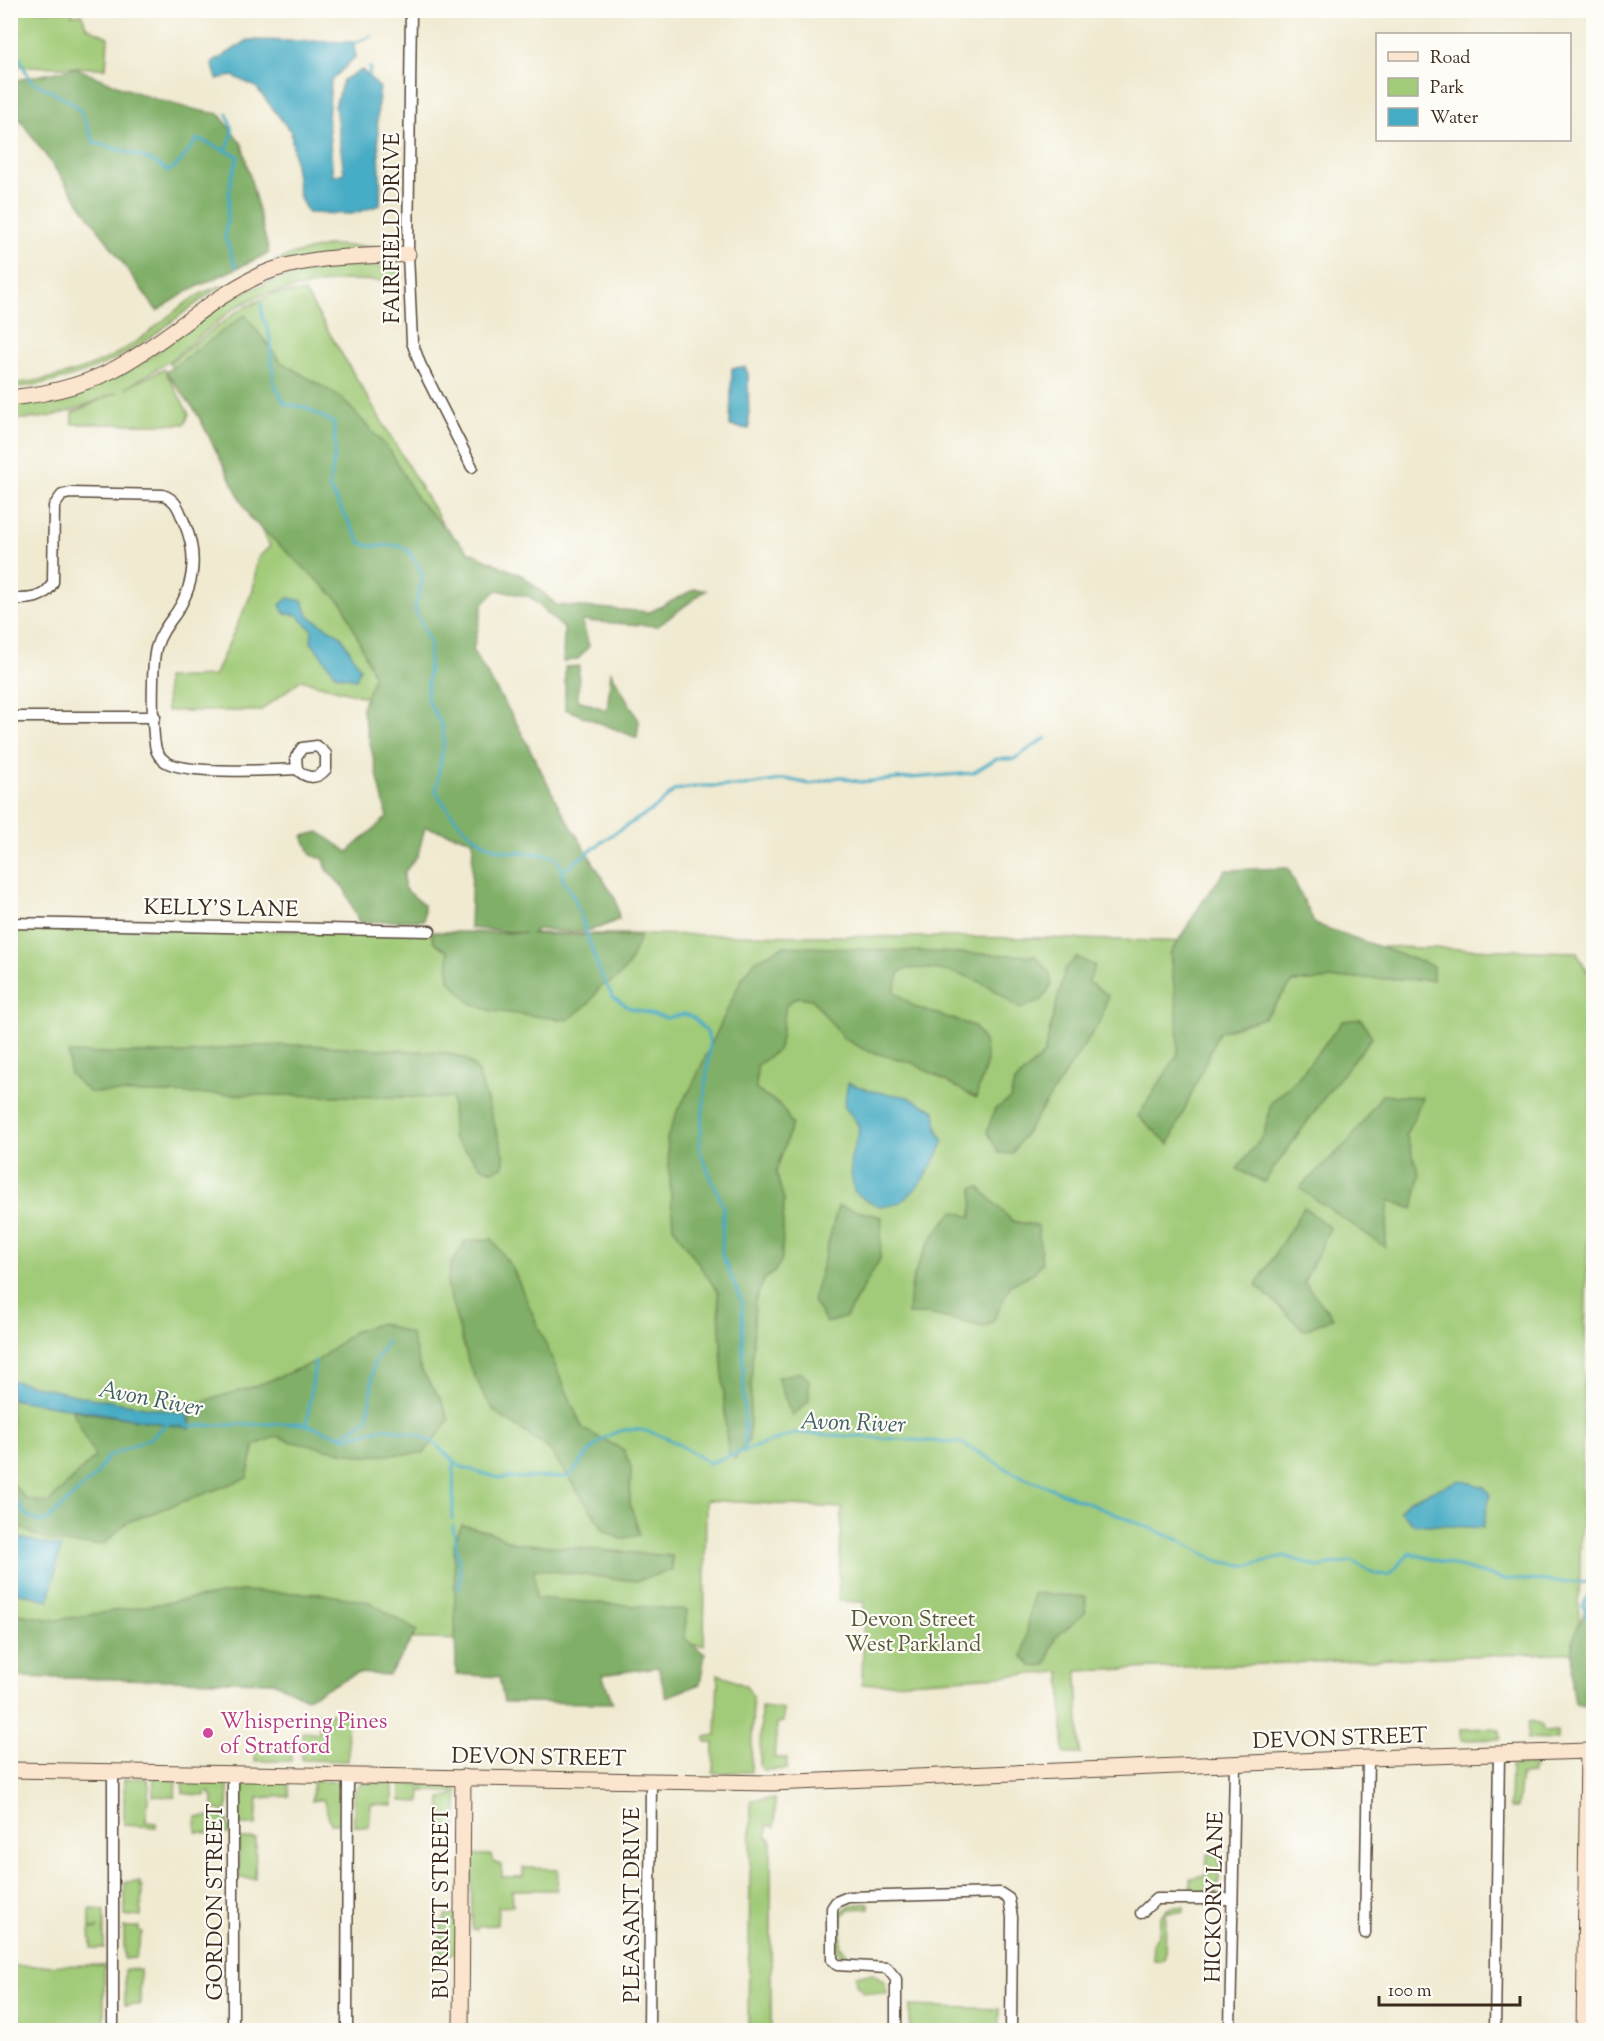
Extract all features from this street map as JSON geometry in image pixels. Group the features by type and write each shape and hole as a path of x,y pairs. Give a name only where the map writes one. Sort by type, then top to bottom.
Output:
{"street":[{"name":"FAIRFIELD DRIVE","path":"411,10 408,254 410,325 413,345 472,467"},
{"path":"10,398 69,387 127,363 200,309 262,274 293,264 408,254"},
{"path":"10,599 40,596 50,588 53,582 54,506 62,495 111,494 171,498 176,503 192,541 194,565 181,606 161,634 155,650 154,717 157,753 173,766 189,768 297,769"},
{"path":"10,717 154,717"},
{"name":"KELLY'S LANE","path":"10,922 430,931"},
{"path":"1584,2031 1591,1751"},
{"name":"DEVON STREET","path":"10,1770 772,1784 1235,1763 1591,1751"},
{"path":"1494,2031 1499,1753"},
{"path":"1365,1933 1368,1758"},
{"name":"HICKORY LANE","path":"1230,2031 1235,1763"},
{"path":"113,1772 113,2031"},
{"name":"GORDON STREET","path":"233,1773 233,2031"},
{"path":"347,2031 348,1776"},
{"name":"BURRITT STREET","path":"462,2031 464,1777"},
{"name":"PLEASANT DRIVE","path":"649,2031 651,1781"},
{"path":"896,2031 894,1972 887,1968 843,1966 832,1960 832,1908 836,1902 848,1897 1000,1893 1009,1899 1012,1917 1011,2031"},
{"path":"1141,1913 1156,1899 1232,1899"}],"green space":[{"path":"11,10 72,11 72,15 82,14 86,27 108,37 106,68 11,66"},
{"path":"76,68 146,96 219,114 242,144 269,253 188,291 157,311 11,107 11,81"},
{"path":"330,245 399,248 265,267 290,255"},
{"path":"341,266 393,267 398,271 398,281 343,280 264,294 236,307 168,362 126,388 164,369 189,414 185,424 72,424 72,413 118,392 53,416 11,418 11,405 68,395 104,382 139,365 194,323 249,290 287,276"},
{"path":"222,286 144,342 97,368 46,383 11,388 11,384 77,371 108,358 137,341 199,295"},
{"path":"305,292 455,545 385,702 301,680 260,711 167,711 166,678 214,676 253,590 257,559 270,546 169,363 238,311 272,294"},
{"path":"245,315 281,362 342,398 391,452 418,500 468,551 523,576 557,605 650,612 695,589 706,590 658,626 582,621 589,646 578,659 563,662 564,629 530,597 497,590 483,604 473,651 516,722 560,808 616,900 619,919 588,930 570,932 537,929 532,934 640,936 631,960 622,973 610,983 601,986 590,1002 568,1020 492,1011 472,1004 449,980 448,952 434,942 431,932 525,933 470,928 473,840 425,827 418,855 404,873 404,888 424,905 424,920 359,922 344,888 327,870 324,859 311,855 303,836 319,832 348,852 387,817 362,708 374,676 343,604 250,518 197,413 166,372"},
{"path":"579,666 578,700 607,710 611,672 639,721 637,738 565,709 565,667"},
{"path":"1288,868 1315,924 1433,966 1433,980 1351,978 1293,982 1264,1018 1219,1032 1169,1144 1138,1116 1178,1054 1177,1011 1170,954 1203,901 1226,870"},
{"name":"Devon Street West Parkland","path":"11,928 1040,938 1577,952 1593,983 1578,1652 1077,1671 1080,1754 1064,1754 1061,1672 862,1685 864,1602 838,1601 842,1508 706,1500 704,1645 245,1635 11,1674"},
{"path":"784,946 1035,956 1049,972 1052,984 1041,1001 1020,1009 990,987 967,977 931,969 900,971 894,991 915,1007 974,1026 984,1041 987,1061 976,1098 913,1063 867,1051 844,1039 812,999 797,997 786,1005 779,1049 757,1066 756,1090 780,1104 792,1124 776,1172 784,1200 782,1259 774,1273 765,1278 755,1301 749,1440 735,1459 729,1454 726,1434 718,1292 673,1227 667,1138 678,1109 691,1088 741,980 755,961"},
{"path":"1077,957 1095,966 1088,982 1108,995 1101,1020 1012,1154 999,1153 987,1131 995,1109 1010,1099 1014,1083 1044,1054 1065,969"},
{"path":"1361,1019 1372,1037 1330,1090 1264,1182 1237,1169 1264,1134 1271,1103 1297,1079 1343,1021"},
{"path":"310,1045 447,1053 466,1059 477,1070 504,1154 504,1166 493,1171 482,1167 453,1138 452,1098 89,1092 70,1074 68,1053 188,1053 238,1046"},
{"path":"1382,1095 1423,1097 1406,1135 1420,1176 1413,1209 1389,1200 1385,1247 1299,1188 1348,1142"},
{"path":"979,1187 1012,1221 1038,1226 1042,1262 1035,1272 1011,1285 992,1323 984,1327 929,1314 908,1314 912,1285 927,1246 954,1211 972,1217 973,1188"},
{"path":"838,1206 882,1217 880,1259 846,1317 827,1323 813,1301"},
{"path":"1304,1207 1330,1228 1304,1282 1333,1318 1304,1330 1256,1285"},
{"path":"492,1239 513,1269 583,1429 624,1450 631,1468 630,1504 640,1535 620,1539 604,1530 549,1449 495,1412 485,1397 469,1364 447,1285 451,1264 466,1241"},
{"path":"381,1323 411,1334 421,1370 441,1400 449,1420 424,1453 362,1456 292,1442 277,1436 255,1445 247,1478 128,1522 104,1544 55,1542 33,1535 11,1521 11,1482 26,1499 48,1503 95,1457 72,1410 190,1428 193,1404 256,1386 317,1361 353,1332"},
{"path":"802,1372 809,1381 809,1401 792,1416 777,1377"},
{"path":"462,1525 490,1532 514,1543 672,1556 672,1570 636,1581 534,1569 536,1598 687,1610 684,1638 705,1654 700,1684 666,1697 658,1667 602,1675 613,1703 504,1702 499,1677 456,1674 454,1543"},
{"path":"241,1591 323,1594 370,1602 417,1631 389,1675 357,1673 307,1698 273,1682 11,1677 11,1613 56,1620"},
{"path":"1593,1591 1593,1708 1575,1704 1572,1684 1573,1639"},
{"path":"1033,1593 1086,1597 1085,1613 1055,1638 1046,1665 1032,1667 1023,1657"},
{"path":"718,1674 746,1686 753,1697 751,1772 713,1773 714,1743 705,1742 705,1737 716,1735"},
{"path":"761,1707 783,1709 783,1722 777,1723 774,1758 787,1758 787,1769 763,1770 760,1766"},
{"path":"318,1713 347,1713 348,1761 302,1760 302,1732 318,1733"},
{"path":"1531,1721 1541,1724 1544,1732 1557,1731 1557,1740 1527,1739 1528,1723"},
{"path":"1493,1728 1500,1731 1501,1739 1461,1740 1461,1729"},
{"path":"277,1745 291,1745 291,1761 255,1761 255,1750 269,1749"},
{"path":"1511,1765 1535,1765 1535,1769 1531,1770 1532,1774 1521,1775 1517,1808 1510,1808"},
{"path":"147,1778 149,1785 146,1822 156,1823 156,1827 124,1825 124,1779"},
{"path":"154,1778 176,1779 175,1797 153,1796"},
{"path":"182,1779 222,1780 228,1787 227,1813 213,1808 213,1797 209,1792 205,1793 205,1796 183,1793"},
{"path":"245,1781 288,1781 289,1796 258,1798 256,1825 239,1825 239,1787"},
{"path":"313,1781 338,1782 343,1787 343,1824 331,1824 323,1799 312,1801"},
{"path":"362,1783 393,1783 393,1805 371,1804 369,1827 354,1826 354,1792"},
{"path":"401,1784 455,1786 458,1791 456,1828 440,1827 441,1798 452,1796 454,1792 421,1791 420,1802 401,1801"},
{"path":"775,1799 775,1827 767,1825 767,1838 771,1839 771,2030 748,2030 751,1800"},
{"path":"211,1814 228,1820 229,1834 196,1832 196,1817 208,1817"},
{"path":"239,1839 256,1839 255,1879 239,1878"},
{"path":"1207,1854 1219,1854 1219,1891 1191,1893 1190,1878 1206,1875"},
{"path":"471,1855 491,1855 494,1862 501,1865 502,1877 523,1877 523,1868 558,1869 557,1890 512,1890 513,1906 498,1907 497,1925 478,1926 477,1930 472,1929"},
{"path":"125,1882 140,1882 140,1887 142,1887 141,1916 125,1916"},
{"path":"869,1903 869,1908 849,1909 843,1915 840,1945 848,1957 872,1957 872,1961 850,1959 843,1956 835,1945 834,1936 838,1914 850,1905"},
{"path":"1172,1907 1184,1907 1184,1912 1166,1912 1165,1957 1162,1961 1154,1960 1152,1944 1159,1934 1160,1918 1165,1910"},
{"path":"90,1909 104,1910 104,1948 91,1948 90,1929 99,1928 90,1928"},
{"path":"446,1915 459,1915 459,1954 440,1954 441,1927"},
{"path":"124,1927 139,1927 139,1931 142,1932 135,1958 124,1959"},
{"path":"104,1965 104,2030 11,2030 11,1966"},
{"path":"125,1969 140,1969 140,2005 125,2005"},
{"path":"873,1974 885,1983 887,1994 864,1992 856,1985 855,1975"},
{"path":"910,2006 999,2009 999,2030 910,2030"}],"water":[{"path":"248,40 353,42 356,56 331,81 328,120 333,176 344,173 335,106 343,80 362,70 380,88 377,117 380,205 352,214 308,213 299,196 291,132 256,87 233,76 217,79 212,63"},
{"path":"745,367 748,374 749,429 730,426 732,368"},
{"path":"288,598 303,601 308,616 341,636 360,668 356,679 336,675 311,642 312,630 297,615 284,613 280,605"},
{"path":"848,1083 872,1091 908,1097 935,1111 937,1129 944,1141 920,1183 903,1200 893,1205 875,1205 854,1192 851,1162 859,1131 856,1122 844,1107"},
{"name":"Avon River","path":"10,1380 80,1396 187,1414 190,1428 11,1399"},
{"path":"1460,1480 1484,1487 1490,1495 1483,1528 1414,1524 1400,1511 1409,1500"},
{"path":"11,1536 61,1547 49,1600 11,1591"}],"waterway":[{"path":"353,44 371,36"},
{"path":"10,37 30,80 73,103 81,112 94,142 151,160 168,171 181,161 198,139 238,156 231,180 225,237 236,267"},
{"path":"369,76 370,67"},
{"path":"226,151 232,133 227,114"},
{"path":"262,304 262,316 269,332 274,383 285,404 304,407 334,423 335,453 329,488 361,543 373,546 403,547 411,555 423,575 415,610 430,643 427,699 442,726 444,740 436,792 465,829 483,843 505,851 556,857 563,880 575,899 600,973 613,997 630,1008 667,1018 684,1014 694,1018 707,1032 710,1043 699,1149 723,1206 722,1255 742,1302 745,1453"},
{"path":"563,871 613,834 654,809 675,790 701,786 744,786 786,779 810,784 839,777 860,782 973,773 996,759 1014,759 1046,738"},
{"path":"341,1436 368,1419 374,1363 387,1341"},
{"path":"307,1423 315,1361"},
{"path":"10,1491 27,1515 45,1522 97,1474 107,1457 150,1438 168,1423"},
{"name":"Avon River","path":"187,1426 300,1423 346,1438 384,1428 418,1435 433,1442 459,1466 499,1478 569,1477 603,1439 617,1432 630,1430 658,1434 709,1463 796,1433 962,1443 1016,1474 1179,1540 1218,1561 1248,1566 1284,1556 1318,1567 1352,1561 1376,1574 1389,1575 1410,1553 1502,1579 1594,1583"},
{"path":"452,1519 454,1462"},
{"path":"453,1526 460,1573 459,1588"},
{"path":"1593,1632 1583,1606 1594,1583"},
{"path":"1592,1698 1593,1645"}],"place":[{"name":"Whispering Pines of Stratford","path":"208,1733"}]}
